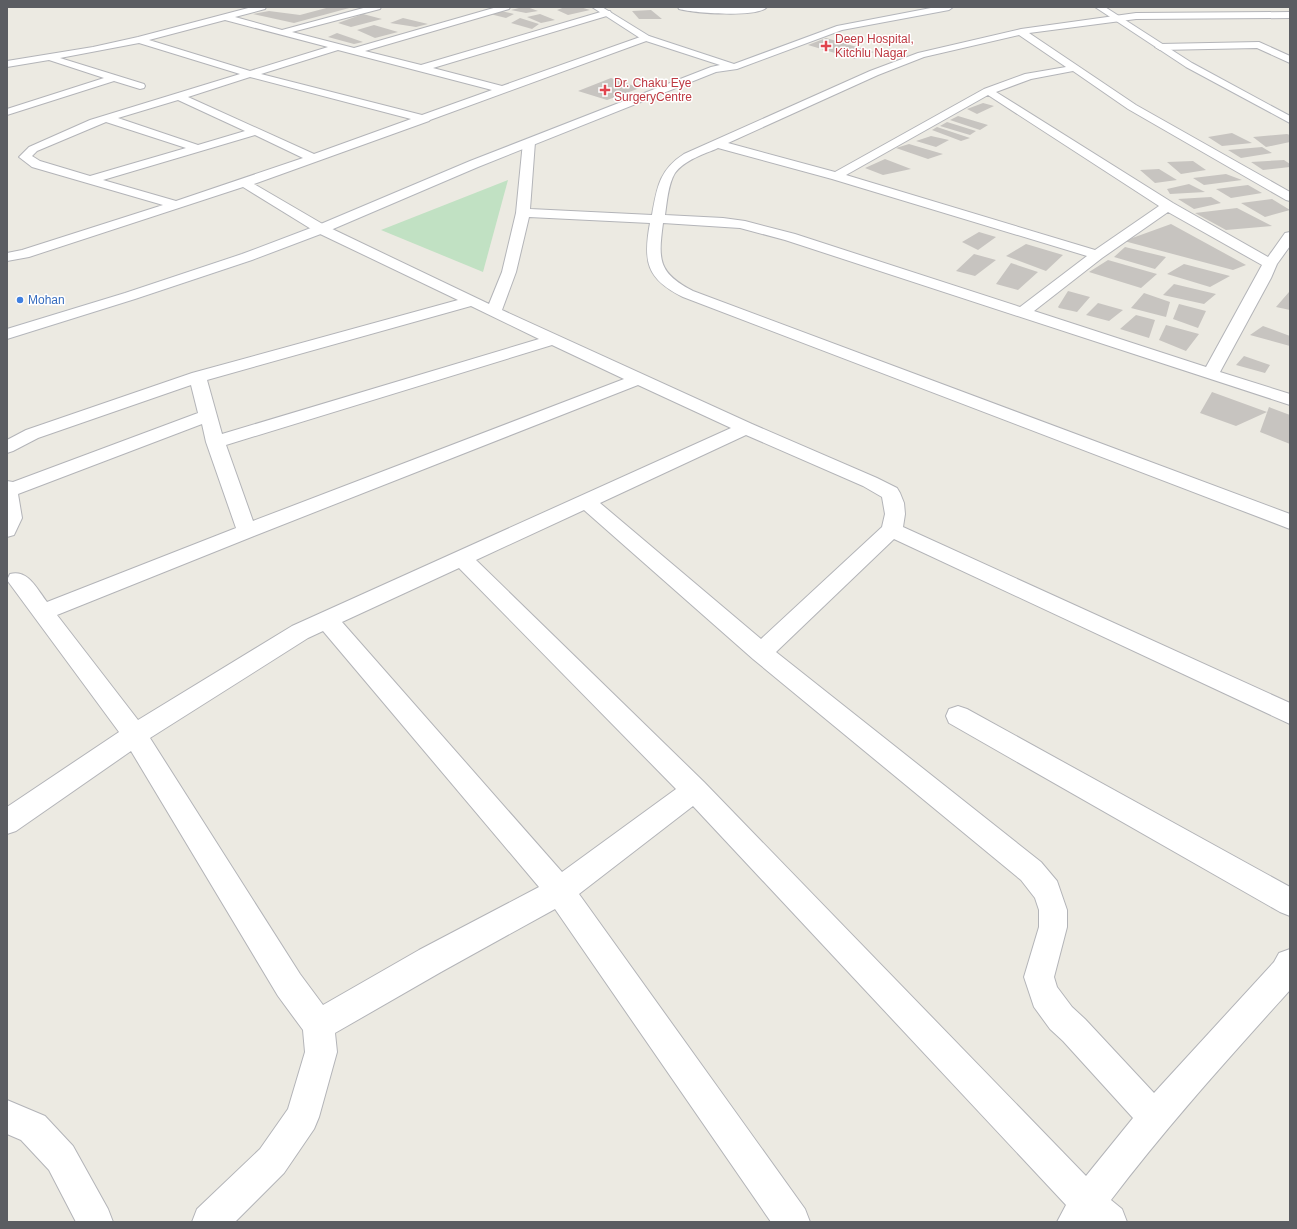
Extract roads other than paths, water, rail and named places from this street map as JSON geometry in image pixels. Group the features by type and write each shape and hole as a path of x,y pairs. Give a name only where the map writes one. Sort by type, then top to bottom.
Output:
{"street":[{"path":"7,64 138,40 262,7"},
{"path":"281,32 377,7"},
{"path":"353,51 506,7"},
{"path":"596,7 646,38 718,66 734,67 840,28 949,7"},
{"path":"682,7 696,10 755,10 763,7"},
{"path":"7,334 130,296 247,257 321,229 529,142 718,66 818,28 893,10 914,7"},
{"path":"1099,7 1189,65 1290,120"},
{"path":"423,68 607,13"},
{"path":"1290,15 1136,16 1114,18 1021,32 947,48 900,62 688,157 672,169 667,178 658,218 654,250 656,263 663,278 688,294 1290,522"},
{"path":"226,17 338,48 423,68 504,90"},
{"path":"1021,32 1132,107 1290,197"},
{"path":"7,257 24,254 244,183 425,119 646,38"},
{"path":"138,40 253,75 425,119"},
{"path":"1160,47 1282,45"},
{"path":"1259,46 1290,60"},
{"path":"177,205 92,179 36,164 25,157 33,149 106,118 253,75 338,48"},
{"path":"48,57 140,86"},
{"path":"836,176 988,91 1030,76 1075,68"},
{"path":"7,112 114,78"},
{"path":"988,91 1168,206 1270,264"},
{"path":"178,96 254,132 314,158"},
{"path":"13,98 32,104"},
{"path":"106,118 196,148"},
{"path":"92,179 254,132"},
{"path":"494,311 509,272 523,213 529,142"},
{"path":"718,144 836,176 1097,255"},
{"path":"244,183 321,229 553,340 746,428 870,482 890,493 894,503 895,514 892,530 761,653"},
{"path":"1022,313 1097,255 1168,206"},
{"path":"523,213 723,222 773,232 1290,400"},
{"path":"1211,374 1264,278 1270,264 1290,236"},
{"path":"7,447 32,434 198,377 473,301"},
{"path":"215,442 553,340"},
{"path":"198,377 206,416 247,531"},
{"path":"43,612 639,379"},
{"path":"7,530 12,518 8,489 206,416"},
{"path":"7,822 135,735 300,632 746,428"},
{"path":"586,501 761,653 1031,871 1047,891 1053,910 1053,926 1039,977 1045,996 1061,1018 1074,1030 1155,1118"},
{"path":"892,530 1290,714"},
{"path":"461,558 695,790 1091,1216 1155,1118 1285,973 1290,964"},
{"path":"18,580 135,735 289,985 318,1025 321,1052 302,1117 272,1161 210,1222"},
{"path":"327,620 560,891 792,1222"},
{"path":"958,716 1290,902"},
{"path":"318,1025 430,961 560,891 695,790"},
{"path":"7,1118 33,1128 61,1158 95,1222"}],"place":[{"name":"Deep Hospital, Kitchlu Nagar","path":"826,46"},
{"name":"Dr. Chaku Eye SurgeryCentre","path":"605,90"},
{"name":"Mohan","path":"20,300"}]}
